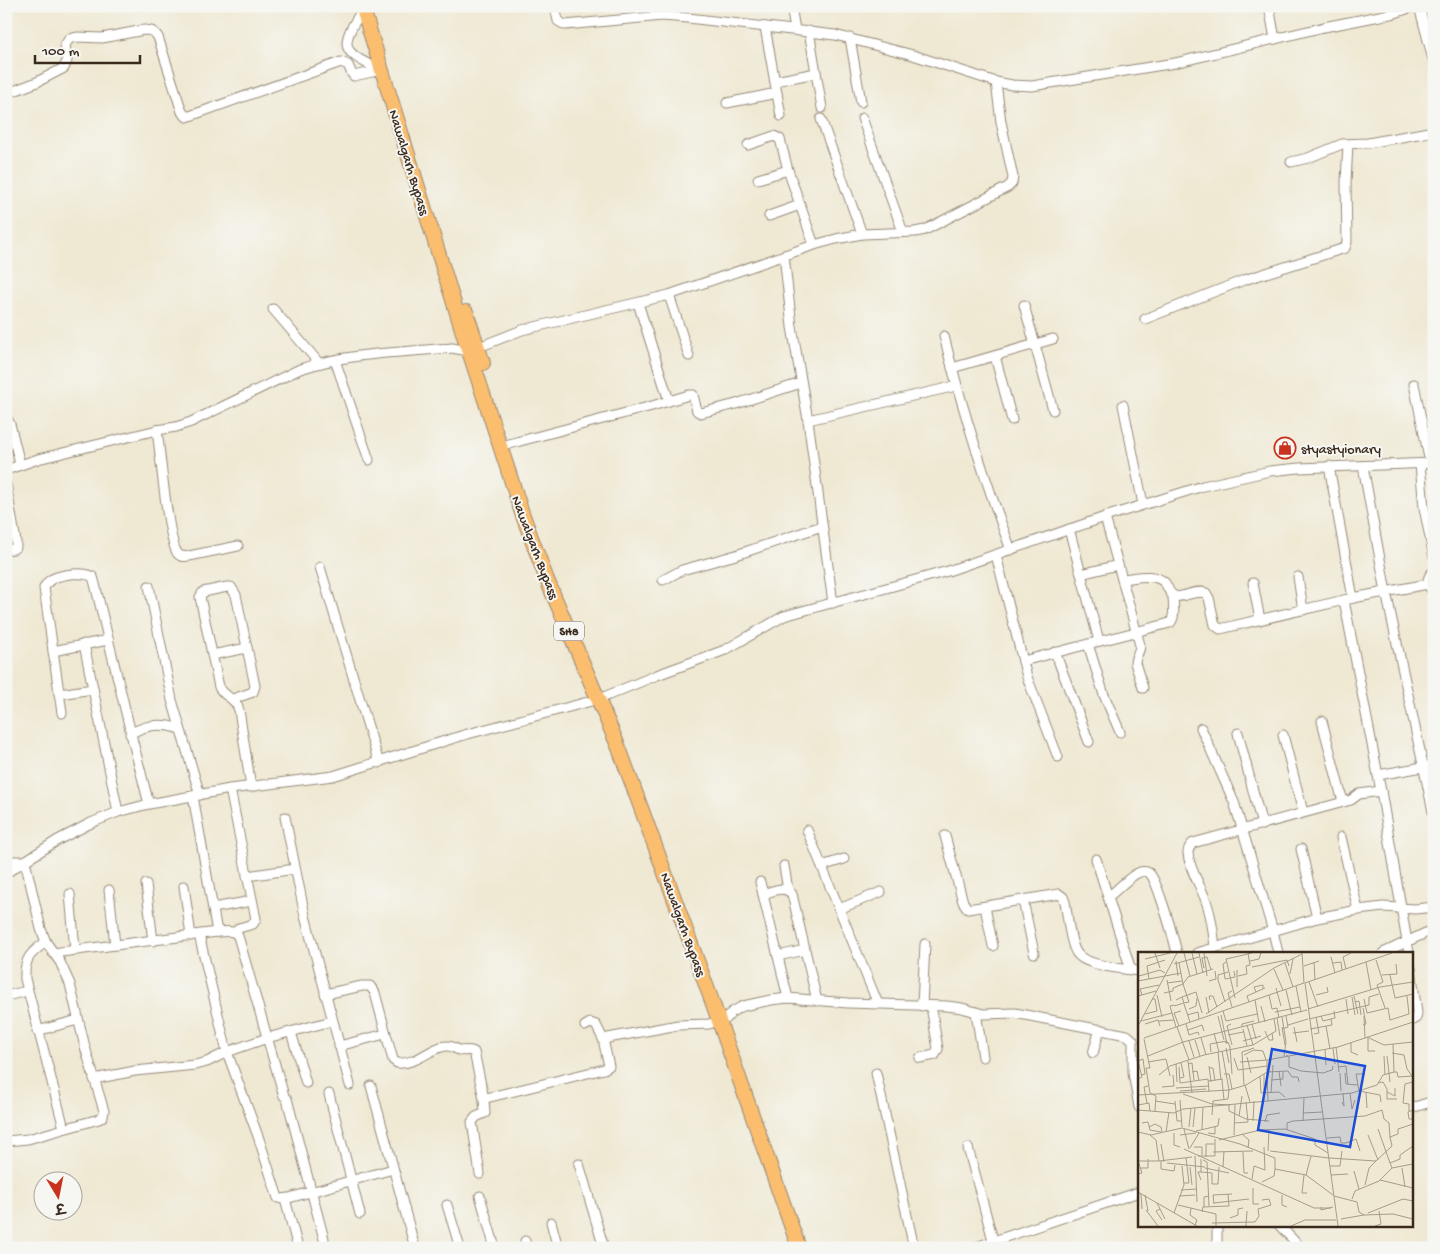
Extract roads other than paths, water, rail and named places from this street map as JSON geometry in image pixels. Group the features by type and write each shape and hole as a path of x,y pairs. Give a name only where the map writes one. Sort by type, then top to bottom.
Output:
{"main road":[{"name":"Nawalgarh Bypass","path":"365,7 381,70 473,350 548,560 603,698"},
{"name":"Nawalgarh Bypass","path":"365,7 473,350 522,513 547,580 633,762 799,1248"},
{"name":"Nawalgarh Bypass","path":"722,1020 807,1248"}],"street":[{"path":"555,6 558,21 565,25 662,16 795,30 850,38 913,55 996,82 1032,86 1175,64 1324,27 1395,13 1414,6"},
{"path":"791,6 795,30"},
{"path":"1269,6 1275,39"},
{"path":"1419,6 1434,63"},
{"path":"365,7 346,37 347,47 353,56 360,61 381,70"},
{"path":"765,27 781,116"},
{"path":"6,94 37,82 64,68 67,61 65,45 69,39 82,36 102,38 144,30 151,30 158,37 182,112 187,117 341,62 348,65 354,76 381,70"},
{"path":"808,32 822,108"},
{"path":"850,38 861,102"},
{"path":"775,81 816,73"},
{"path":"6,470 20,464 157,430 176,428 300,369 319,363 352,357 452,348 473,350 522,330 669,295 814,245 862,234 915,232 933,226 1008,187 1012,183 1013,177 1001,122 996,82"},
{"path":"727,103 777,93"},
{"path":"822,118 862,234"},
{"path":"862,118 903,232"},
{"path":"1291,162 1308,158 1337,146 1368,143 1434,131"},
{"path":"748,145 774,136 779,137 788,170 814,245"},
{"path":"1145,319 1244,280 1345,248 1347,242 1346,182 1348,144"},
{"path":"758,179 788,170"},
{"path":"769,216 800,205"},
{"path":"784,255 792,327 808,420 833,603"},
{"path":"669,295 689,356"},
{"path":"638,303 669,401"},
{"path":"1024,305 1053,410"},
{"path":"273,309 319,363"},
{"path":"944,336 956,386 975,449 1011,550"},
{"path":"952,368 1053,339"},
{"path":"995,356 1012,420"},
{"path":"335,360 370,460"},
{"path":"508,444 692,394 697,411 701,413 801,383"},
{"path":"6,873 91,823 118,812 149,804 230,789 333,776 464,735 603,698 725,650 784,616 904,584 1011,550 1143,504 1240,477 1270,471 1329,466 1432,463 1414,384"},
{"path":"808,420 956,386"},
{"path":"1124,405 1143,504"},
{"path":"6,417 10,424 20,464"},
{"path":"157,430 168,518 176,550 183,557 238,546"},
{"path":"1420,464 1424,508 1434,557"},
{"path":"1329,466 1349,599 1409,952"},
{"path":"1362,466 1386,592 1434,816"},
{"path":"6,484 16,546 13,549 6,550"},
{"path":"1105,516 1136,631 1140,650 1135,663 1143,688"},
{"path":"663,580 682,570 736,556 822,526"},
{"path":"1069,529 1099,641"},
{"path":"996,555 1033,694 1058,757"},
{"path":"1081,574 1118,565"},
{"path":"320,567 379,763"},
{"path":"1434,571 1428,577 1428,584 1434,592"},
{"path":"62,713 44,588 52,578 83,572 93,577 130,734 149,804"},
{"path":"1023,661 1164,625 1173,621 1173,595 1164,582 1159,578 1144,576 1122,579"},
{"path":"1298,577 1303,610"},
{"path":"1253,583 1260,620"},
{"path":"1173,595 1206,593 1215,625 1220,629 1349,599 1428,584"},
{"path":"149,586 172,700 197,796 217,932"},
{"path":"233,699 255,690 234,590 227,587 207,591 201,594 200,598 219,687 222,692 233,699 239,710 251,787"},
{"path":"52,651 108,640"},
{"path":"84,644 118,812"},
{"path":"1088,644 1104,695 1120,732"},
{"path":"212,655 247,648"},
{"path":"1055,652 1089,742"},
{"path":"59,694 92,689"},
{"path":"1322,721 1343,802"},
{"path":"130,734 139,728 161,724 180,729"},
{"path":"1201,728 1231,794 1278,952"},
{"path":"1238,734 1262,825"},
{"path":"1283,735 1303,812"},
{"path":"1378,775 1434,765"},
{"path":"230,789 256,922 239,928 236,932"},
{"path":"1214,947 1211,918 1207,903 1188,854 1189,848 1194,843 1351,800 1359,794 1381,791"},
{"path":"286,817 307,923 350,1085"},
{"path":"807,830 878,1004"},
{"path":"945,836 965,906 972,910 1059,894 1065,902 1076,953 1089,962 1135,971"},
{"path":"1341,837 1358,910"},
{"path":"1301,849 1318,918"},
{"path":"822,866 844,859"},
{"path":"1096,859 1135,971"},
{"path":"6,861 25,861"},
{"path":"6,1141 28,1139 99,1119 103,1116 104,1111 78,1020 70,984 63,968 46,942 41,929 25,861"},
{"path":"784,866 788,890 794,901 817,1001"},
{"path":"247,876 295,869"},
{"path":"1108,897 1135,874 1144,871 1149,873 1153,878 1177,952"},
{"path":"760,882 788,998"},
{"path":"146,884 153,941"},
{"path":"184,886 195,935 227,1052 259,1139 278,1198 285,1199 393,1169"},
{"path":"763,894 783,889 788,890"},
{"path":"109,890 115,945"},
{"path":"839,909 881,892"},
{"path":"70,894 76,950"},
{"path":"1023,900 1034,953"},
{"path":"213,908 252,901"},
{"path":"1200,952 1318,918 1358,910 1383,906 1415,909 1434,907"},
{"path":"985,907 994,946"},
{"path":"1385,952 1434,929"},
{"path":"53,953 217,932 236,932"},
{"path":"236,932 324,1239"},
{"path":"46,942 35,950 27,960 24,968 27,991 64,1128"},
{"path":"922,1006 924,944"},
{"path":"778,956 805,950"},
{"path":"1412,977 1417,1014 1416,1018 1412,1020"},
{"path":"325,994 370,986 375,994 393,1060 397,1063 402,1064 419,1059 444,1046 452,1046 460,1050 474,1052 484,1098 485,1113 476,1117 472,1122 480,1174"},
{"path":"6,996 27,991"},
{"path":"604,1041 608,1038 674,1026 709,1024 722,1020 743,1006 788,998 962,1008 993,1015 1016,1013 1127,1035 1136,1040 1133,1084 1138,1103"},
{"path":"920,1058 938,1053 932,1006"},
{"path":"976,1012 983,1057"},
{"path":"38,1031 78,1020"},
{"path":"94,1079 155,1068 194,1065 212,1060 227,1052 266,1038 332,1021"},
{"path":"484,1098 604,1070 609,1066 604,1041 596,1025 590,1023 585,1026"},
{"path":"1093,1053 1100,1030"},
{"path":"291,1032 306,1083"},
{"path":"339,1046 385,1034"},
{"path":"876,1073 914,1248"},
{"path":"372,1086 415,1248"},
{"path":"329,1094 360,1214"},
{"path":"1412,1108 1434,1101"},
{"path":"968,1148 993,1240"},
{"path":"579,1164 604,1248"},
{"path":"973,1248 1138,1192"},
{"path":"480,1196 496,1248"},
{"path":"285,1199 298,1248"},
{"path":"447,1205 460,1248"},
{"path":"551,1222 558,1248"},
{"path":"1217,1226 1218,1248"},
{"path":"1280,1226 1301,1248"}],"place":[{"name":"styastyionary","path":"1285,448"}]}
